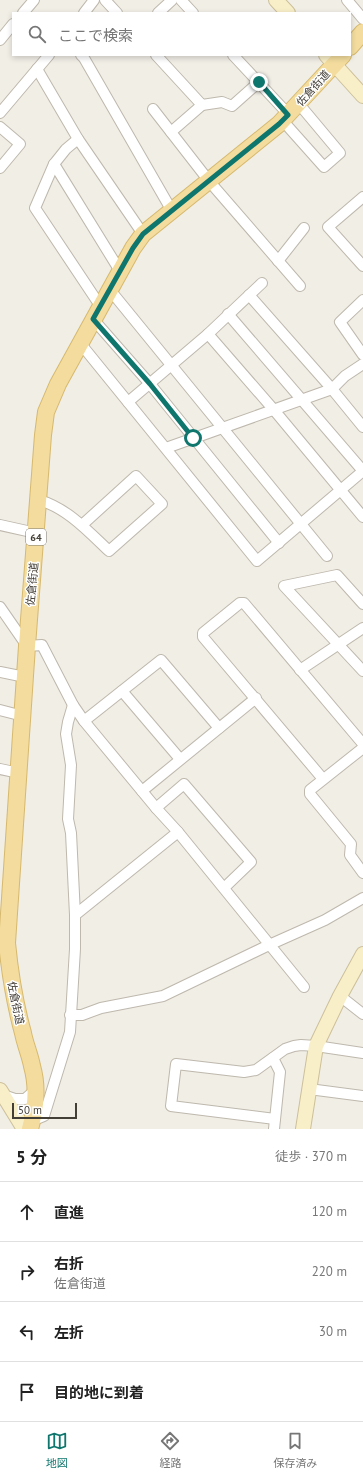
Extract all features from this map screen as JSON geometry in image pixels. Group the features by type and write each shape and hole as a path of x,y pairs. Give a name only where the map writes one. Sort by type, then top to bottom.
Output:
{"main road":[{"path":"351,46 363,32"},
{"name":"佐倉街道","path":"29,1126 35,1109 33,1066 5,968 8,943 8,923 27,646 46,412 58,384 80,343 133,248 143,234 290,113 335,58"}],"street":[{"path":"24,12 34,0"},
{"path":"85,12 94,0"},
{"path":"105,0 116,12"},
{"path":"159,12 172,0"},
{"path":"181,0 192,12"},
{"path":"276,0 287,12"},
{"path":"347,0 363,20"},
{"path":"0,40 12,25"},
{"path":"0,113 48,56"},
{"path":"82,56 172,211"},
{"path":"157,56 202,105"},
{"path":"234,56 290,113 340,153 324,167 290,113"},
{"path":"335,58 363,96"},
{"path":"37,69 78,139 143,234"},
{"path":"171,132 202,105 222,102 232,106 259,82"},
{"path":"153,109 209,181 300,286"},
{"path":"0,127 20,144 0,168"},
{"path":"78,139 66,149 54,164 35,208 97,313 150,384 279,542"},
{"path":"54,164 120,271"},
{"path":"361,261 328,227 363,197"},
{"path":"278,261 304,228"},
{"path":"128,402 208,334 262,283"},
{"path":"110,290 301,523 326,556"},
{"path":"249,295 332,389 363,427"},
{"path":"363,300 340,322 363,354"},
{"path":"80,343 257,561 363,471 228,314"},
{"path":"208,334 274,410 363,517"},
{"path":"166,448 332,389 345,376 363,364"},
{"path":"39,500 51,504 82,525 108,551 162,504 136,476 82,525"},
{"path":"0,526 36,533"},
{"path":"363,604 337,575 284,586 363,671"},
{"path":"324,779 203,636 203,633 240,603 244,603 363,744"},
{"path":"0,607 27,646 42,645 73,705 84,721 156,808 178,832 304,987"},
{"path":"300,670 338,643 363,628"},
{"path":"84,721 160,660 220,728"},
{"path":"0,672 25,676"},
{"path":"122,691 180,759"},
{"path":"142,791 256,698"},
{"path":"1,1093 29,1126 44,1116 70,1032 75,949 75,915 71,833 68,819 71,765 66,734 73,705"},
{"path":"0,710 23,716"},
{"path":"363,748 310,790 310,794 351,844 350,855 363,873"},
{"path":"0,769 19,773"},
{"path":"156,808 184,784 251,862 224,888"},
{"path":"75,915 178,832"},
{"path":"70,1015 82,1015 101,1008 163,996 269,944 325,920 363,898"},
{"path":"303,1129 316,1046 340,996 362,957"},
{"path":"340,996 363,1014"},
{"path":"273,1058 280,1072 275,1124 171,1106 176,1064 244,1072 256,1070 285,1049 294,1046 316,1046 363,1053"},
{"path":"1,1093 15,1099 25,1099 33,1092 35,1086"},
{"path":"309,1089 363,1096"}],"route":[{"path":"193,438 150,384 93,319 133,248 143,234 279,124 288,115 259,82"}]}
